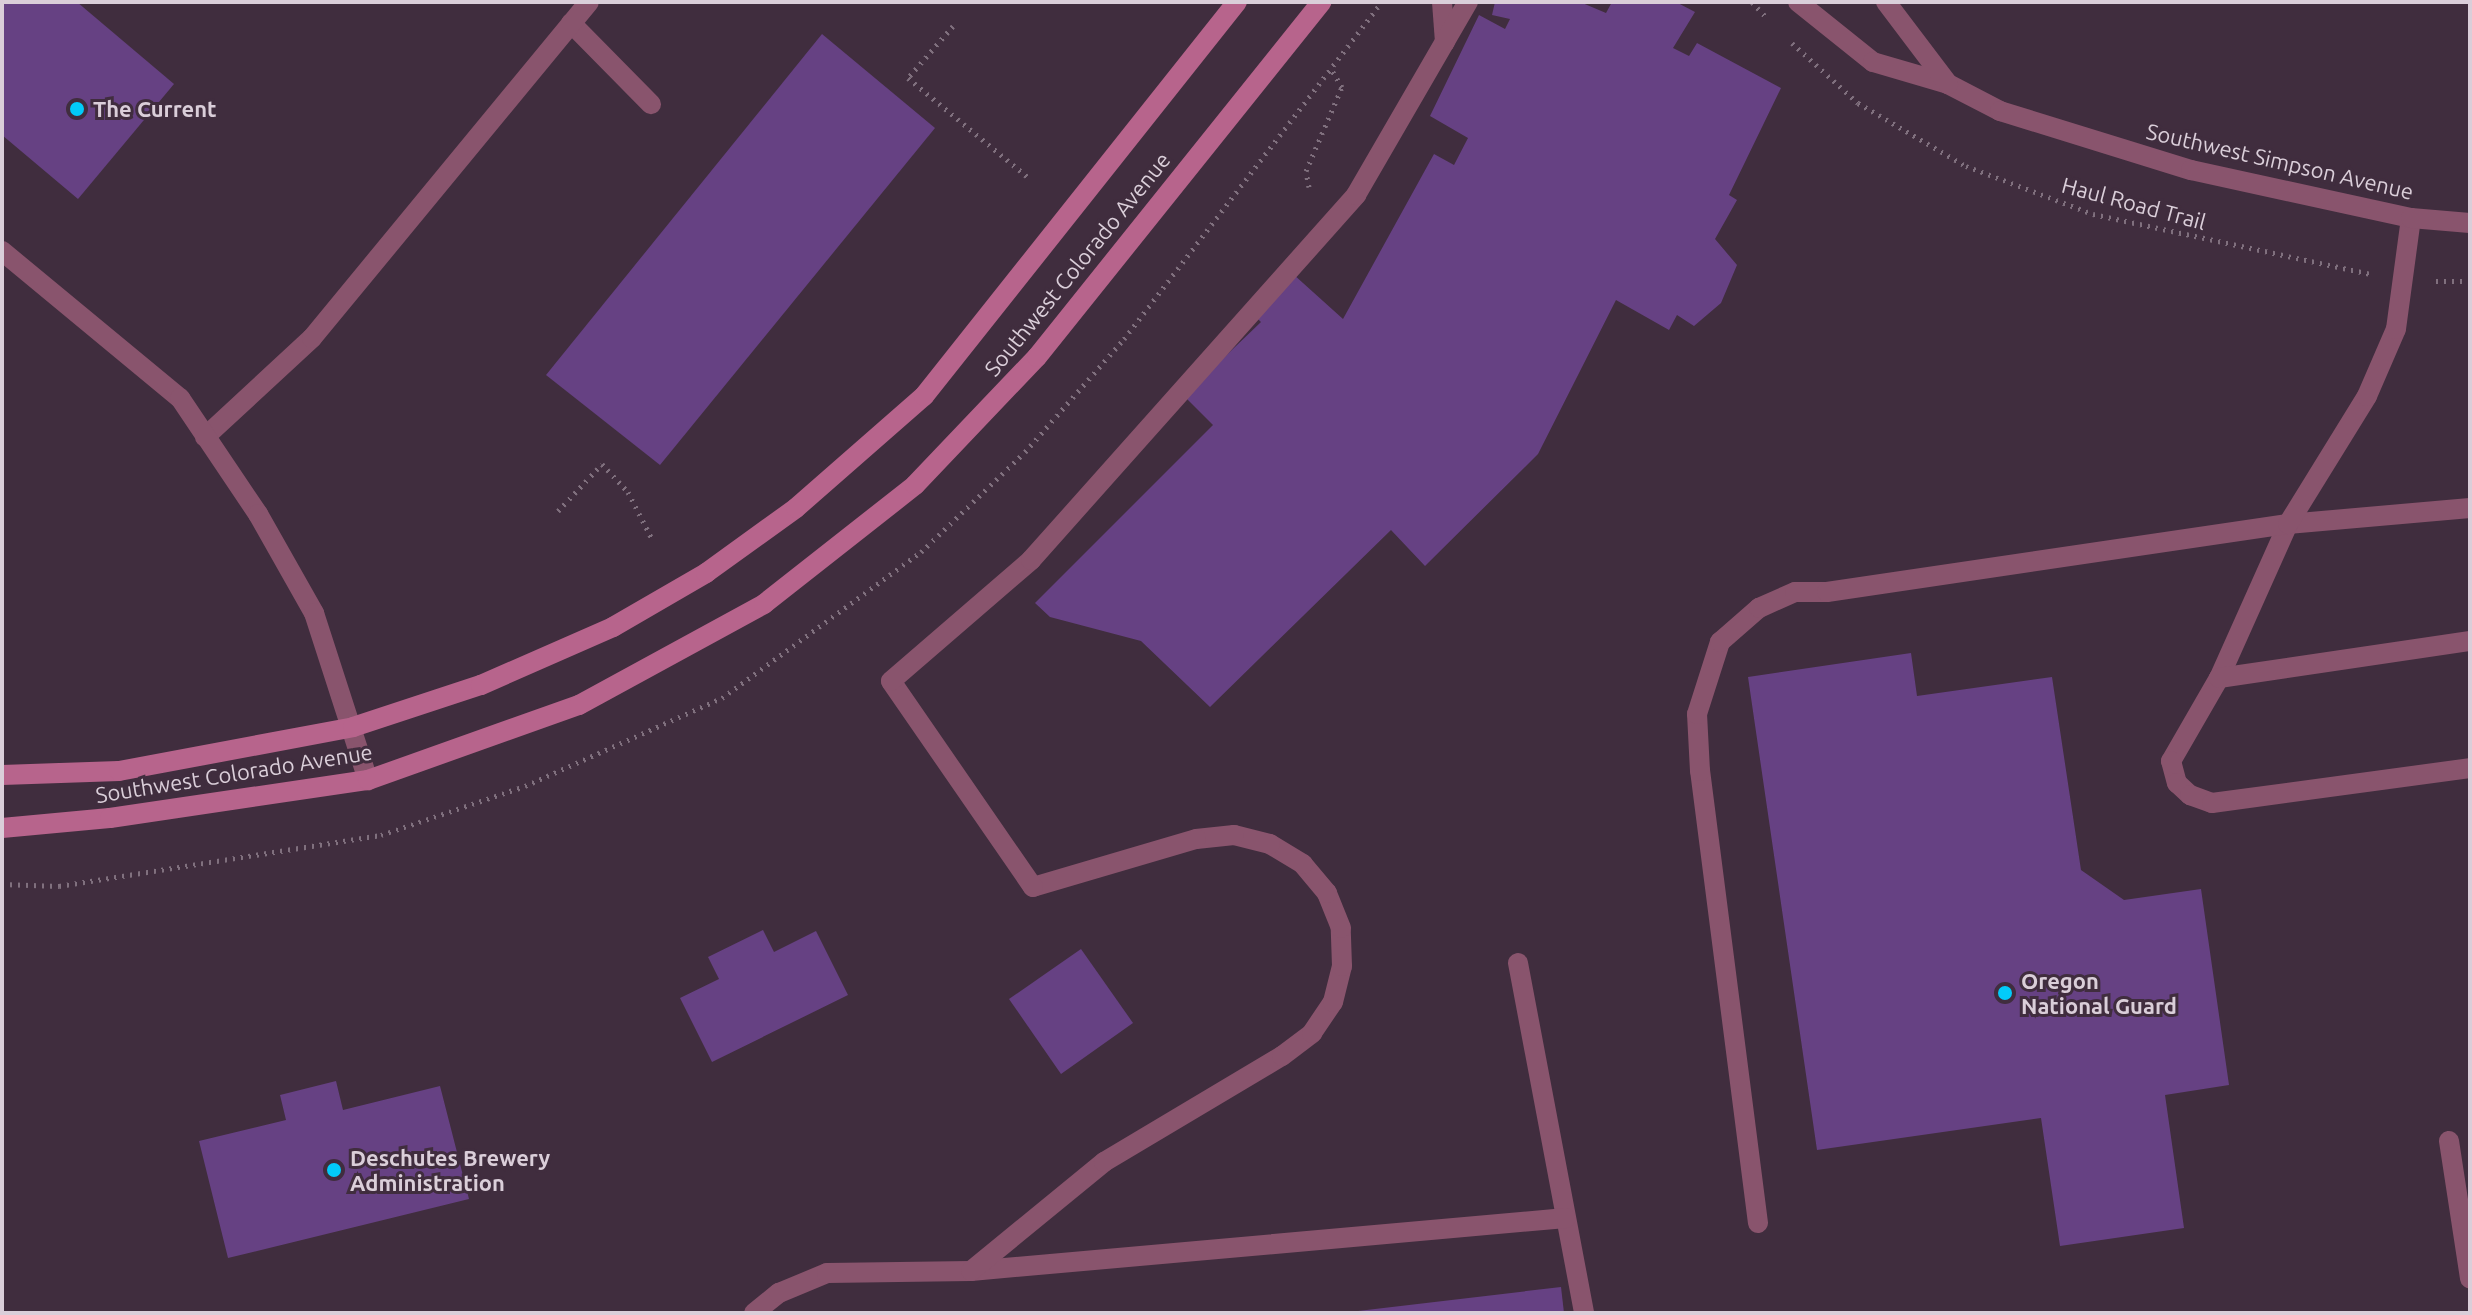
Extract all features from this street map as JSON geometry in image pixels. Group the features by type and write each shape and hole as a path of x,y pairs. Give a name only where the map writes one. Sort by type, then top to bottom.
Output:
{"main road":[{"name":"Southwest Colorado Avenue","path":"2,775 119,771 353,727 481,685 613,627 706,573 796,508 924,396 1237,2"},
{"name":"Southwest Colorado Avenue","path":"2,828 110,818 368,780 579,705 673,657 764,604 915,485 1037,357 1321,2"}],"street":[{"path":"205,437 312,338 589,2"},
{"path":"1442,2 1445,42"},
{"path":"971,1271 1104,1162 1312,1033 1333,1002 1342,966 1341,928 1327,893 1303,864 1270,844 1234,835 1196,839 1033,887 891,681 1031,560 1356,195 1468,2"},
{"name":"Southwest Simpson Avenue","path":"1798,2 1873,62 1948,84 2000,111 2191,170 2411,218 2470,223"},
{"name":"Southwest Simpson Avenue","path":"1886,2 1948,84"},
{"path":"571,23 651,104"},
{"path":"2411,218 2396,329 2367,396 2288,524 2219,678 2171,761 2177,783 2190,795 2212,803 2470,768"},
{"path":"2,251 180,398 258,514 314,613 368,780"},
{"path":"1758,1223 1700,771 1697,714 1720,642 1759,608 1795,592 1827,592 2288,524 2470,508"},
{"path":"2219,678 2470,641"},
{"path":"1518,963 1584,1313"},
{"path":"2449,1141 2470,1278"},
{"path":"754,1313 779,1293 827,1273 971,1271 1566,1218"}],"path":[{"path":"1752,2 1776,27"},
{"path":"953,26 908,78 1030,179"},
{"name":"Haul Road Trail","path":"1786,37 1858,103 1966,166 2093,214 2404,281 2470,281"},
{"path":"1309,187 1306,171 1342,87 1331,69"},
{"path":"558,511 602,464 628,492 652,539"}],"building":[{"name":"The Current","path":"2,2 77,2 174,84 78,199 2,135"},
{"path":"1495,2 1580,2 1606,13 1612,2 1676,2 1695,12 1673,48 1689,56 1697,43 1781,88 1729,195 1737,200 1715,239 1737,265 1721,303 1694,326 1677,315 1669,330 1616,300 1538,454 1425,566 1391,530 1210,707 1141,641 1050,617 1035,603 1213,425 1184,396 1261,322 1254,315 1293,274 1343,319 1434,154 1454,165 1468,138 1430,116 1479,15 1505,29 1510,19 1492,15"},
{"path":"822,34 935,128 660,465 546,375"},
{"name":"Oregon National Guard","path":"1911,653 1917,696 2052,677 2081,870 2124,900 2201,889 2229,1085 2165,1095 2184,1228 2060,1246 2041,1118 1817,1150 1748,677"},
{"path":"763,930 774,952 816,931 848,995 712,1062 680,998 719,979 708,957"},
{"path":"1081,949 1133,1023 1061,1074 1009,999"},
{"name":"Deschutes Brewery Administration","path":"336,1081 343,1110 440,1086 469,1199 228,1258 199,1141 286,1120 280,1095"},
{"path":"1561,1287 1564,1313 1358,1313 1358,1311"}],"place":[{"name":"The Current","path":"77,109"},
{"name":"Oregon National Guard","path":"2005,993"},
{"name":"Deschutes Brewery Administration","path":"334,1170"}]}
